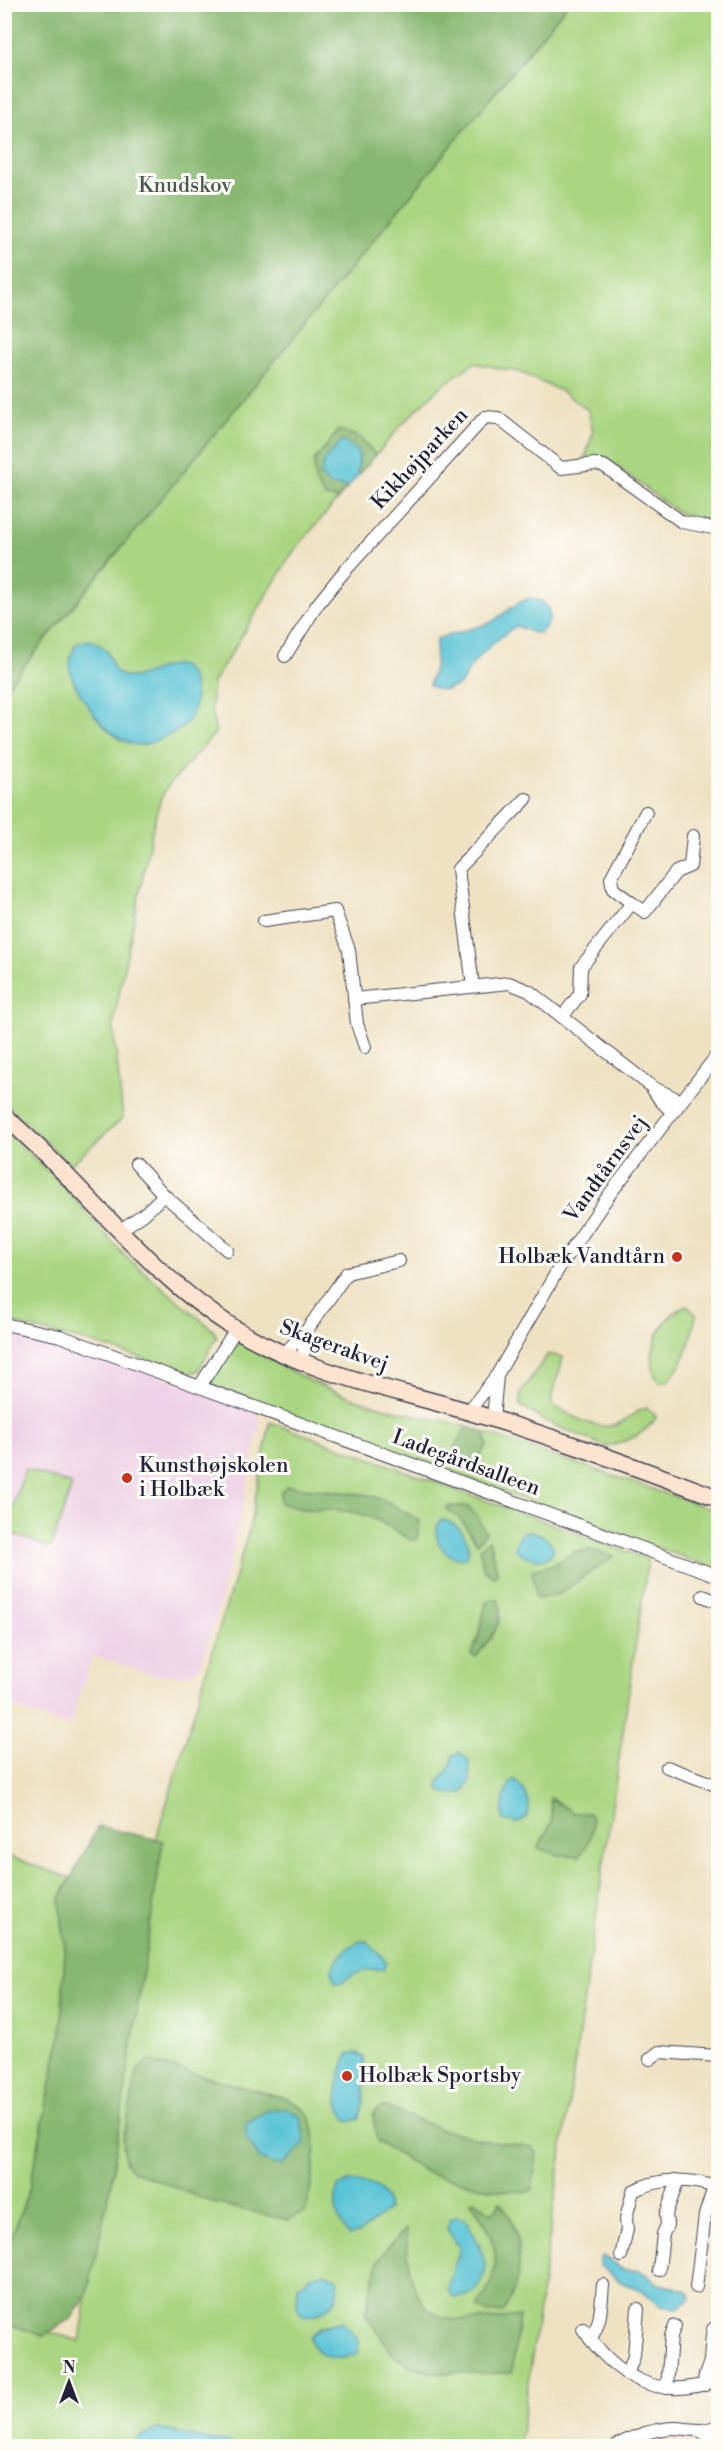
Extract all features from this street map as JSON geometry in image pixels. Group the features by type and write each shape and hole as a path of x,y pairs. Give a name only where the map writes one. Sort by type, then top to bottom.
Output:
{"street":[{"name":"Kikhøjparken","path":"285,656 317,605 342,574 485,417 498,418 561,468 595,464 604,466 682,522 718,529"},
{"path":"473,986 458,869 526,799"},
{"path":"646,812 610,878 613,889 645,912 676,872 690,866 693,836"},
{"path":"562,1017 580,994 581,967 632,903"},
{"path":"264,921 334,911 349,950 357,1024 365,1047"},
{"path":"354,999 473,986 515,984 529,991 652,1087 681,1101"},
{"name":"Vandtårnsvej","path":"468,1412 497,1375 565,1257 615,1186 718,1054"},
{"path":"652,1087 660,1100 672,1112"},
{"name":"Skagerakvej","path":"4,1116 183,1292 236,1329 284,1354 349,1380 493,1419 588,1450 718,1498"},
{"path":"136,1164 164,1195 226,1250"},
{"path":"124,1236 164,1195"},
{"path":"284,1354 307,1330 347,1273 399,1261"},
{"name":"Ladegårdsalleen","path":"4,1324 60,1336 718,1576"},
{"path":"200,1386 236,1329"},
{"path":"302,1362 307,1330"},
{"name":"Vandtårnsvej","path":"493,1419 497,1375"},
{"path":"703,1596 718,1602"},
{"path":"667,1767 718,1786"},
{"path":"650,2059 659,2052 718,2056"},
{"path":"659,2270 663,2234 667,2224 666,2214 676,2186 675,2180"},
{"path":"621,2256 627,2229 626,2218 633,2190 675,2180 696,2182 716,2188 705,2215 696,2287"},
{"path":"603,2285 603,2299 599,2309 600,2320 587,2334 602,2355 627,2375 644,2383 667,2388 705,2385 718,2380"},
{"path":"627,2375 634,2356 638,2309"},
{"path":"667,2388 671,2336 675,2326"},
{"path":"705,2385 703,2379 710,2359 713,2329"},
{"path":"616,2446 665,2429 702,2432 718,2426"},
{"path":"702,2432 718,2443"}],"shaded area":[{"name":"Kunsthøjskolen i Holbæk","path":"5,1328 60,1340 250,1407 258,1415 260,1424 215,1621 200,1664 194,1672 188,1675 153,1675 93,1655 69,1727 5,1704"}],"green space":[{"name":"Knudskov","path":"4,5 567,5 5,689"},
{"path":"567,5 718,5 718,523 700,521 676,511 605,458 585,458 593,432 588,410 561,391 519,372 474,363 440,387 402,424 376,455 359,437 314,461 325,496 338,499 293,552 213,683 211,710 216,732 168,786 161,798 153,826 113,1024 123,1118 70,1165 5,1103 5,689"},
{"path":"339,430 359,437 376,455 358,475 358,453 342,441 330,485 348,487 338,499 325,497 315,482 314,461"},
{"path":"4,1130 55,1177 125,1256 214,1331 217,1337 198,1371 190,1373 92,1343 5,1322"},
{"path":"687,1305 696,1315 683,1360 666,1383 657,1380 652,1359 657,1337 669,1318"},
{"path":"242,1342 292,1372 345,1395 390,1409 467,1426 450,1456 487,1445 485,1433 718,1511 718,1570 209,1385 208,1381 229,1349"},
{"path":"548,1354 563,1357 552,1395 552,1405 595,1425 613,1425 622,1422 646,1408 653,1412 656,1418 640,1434 607,1447 545,1421 520,1405 521,1392"},
{"name":"Holbæk Sportsby","path":"270,1422 648,1559 519,2446 5,2446 4,2319 80,2341 158,1832 249,1530"},
{"path":"467,1426 485,1433 487,1445 475,1464 450,1456"},
{"path":"25,1469 72,1485 51,1548 5,1531"},
{"path":"287,1486 368,1495 386,1501 420,1521 417,1539 410,1540 371,1518 354,1512 312,1510 280,1503 281,1491"},
{"path":"448,1506 467,1506 476,1515 486,1533 477,1543 461,1520 447,1509"},
{"path":"489,1540 497,1569 493,1577 483,1568 480,1549"},
{"path":"590,1550 614,1556 559,1594 537,1599 532,1570 553,1565 574,1552"},
{"path":"498,1599 500,1615 495,1630 476,1657 471,1655 478,1638 486,1602"},
{"path":"550,1798 574,1813 588,1813 591,1816 593,1826 591,1837 579,1856 558,1855 538,1848 552,1822"},
{"path":"98,1826 163,1841 110,2189 87,2295 71,2319 43,2336 5,2323 5,2257 30,2186 61,2034 65,1950 60,1899"},
{"path":"5,1855 70,1878 60,1899 65,1950 61,2034 30,2186 5,2257"},
{"path":"148,2061 288,2099 303,2108 312,2122 315,2147 306,2211 288,2220 214,2203 131,2170 125,2161 123,2140 137,2071"},
{"path":"384,2107 438,2128 478,2139 532,2147 537,2153 532,2189 529,2192 493,2190 428,2173 377,2141 373,2116 375,2110"},
{"path":"474,2200 491,2213 496,2210 500,2202 513,2223 517,2235 519,2259 516,2283 503,2312 488,2313 478,2309 493,2277 495,2252 492,2240 471,2201"},
{"path":"406,2229 408,2260 413,2283 421,2300 432,2312 447,2318 466,2320 519,2316 512,2373 436,2373 411,2367 394,2356 365,2313 378,2262 386,2249"}],"water":[{"path":"342,441 356,450 359,456 358,475 348,487 330,485 320,475 325,459"},
{"path":"530,598 543,603 549,611 548,622 540,633 516,626 480,656 460,684 444,690 429,685 435,665 436,639 490,623 520,602"},
{"path":"88,640 104,649 114,669 124,676 140,676 172,665 184,668 193,681 195,697 192,713 184,726 161,738 138,745 120,739 104,726 86,703 70,671 70,659 75,645"},
{"path":"441,1520 453,1524 463,1533 468,1546 466,1558 452,1556 441,1547 437,1534"},
{"path":"530,1531 550,1542 554,1549 551,1554 542,1559 536,1559 515,1549 518,1538 523,1532"},
{"path":"460,1752 469,1761 470,1781 463,1793 449,1794 440,1791 438,1783 451,1766 453,1755"},
{"path":"514,1779 522,1788 529,1805 528,1816 518,1823 503,1820 504,1798"},
{"path":"361,1941 368,1941 386,1961 383,1969 360,1972 341,1983 335,1982 331,1971 337,1961 347,1949"},
{"path":"355,2052 364,2057 364,2102 359,2119 349,2122 339,2106 337,2089 348,2054"},
{"path":"286,2108 300,2116 305,2143 280,2166 260,2159 246,2137 246,2123 266,2111"},
{"path":"350,2181 371,2185 381,2190 388,2210 359,2233 349,2235 338,2218 336,2199 338,2186"},
{"path":"456,2217 465,2219 468,2224 484,2258 485,2272 476,2290 466,2296 454,2297 448,2291 460,2248 447,2229 450,2219"},
{"path":"603,2256 622,2269 641,2271 659,2284 686,2290 690,2295 689,2300 677,2308 660,2306 642,2290 622,2283 600,2266 600,2259"},
{"path":"324,2273 337,2278 338,2286 334,2300 330,2306 317,2314 301,2315 297,2306 298,2286 311,2276"},
{"path":"343,2321 357,2338 359,2352 344,2358 337,2358 317,2351 310,2337 321,2327"},
{"path":"158,2429 229,2443 234,2446 133,2446 139,2437"}],"place":[{"name":"Holbæk Vandtårn","path":"677,1257"},
{"name":"Kunsthøjskolen i Holbæk","path":"127,1478"},
{"name":"Holbæk Sportsby","path":"347,2076"}]}
